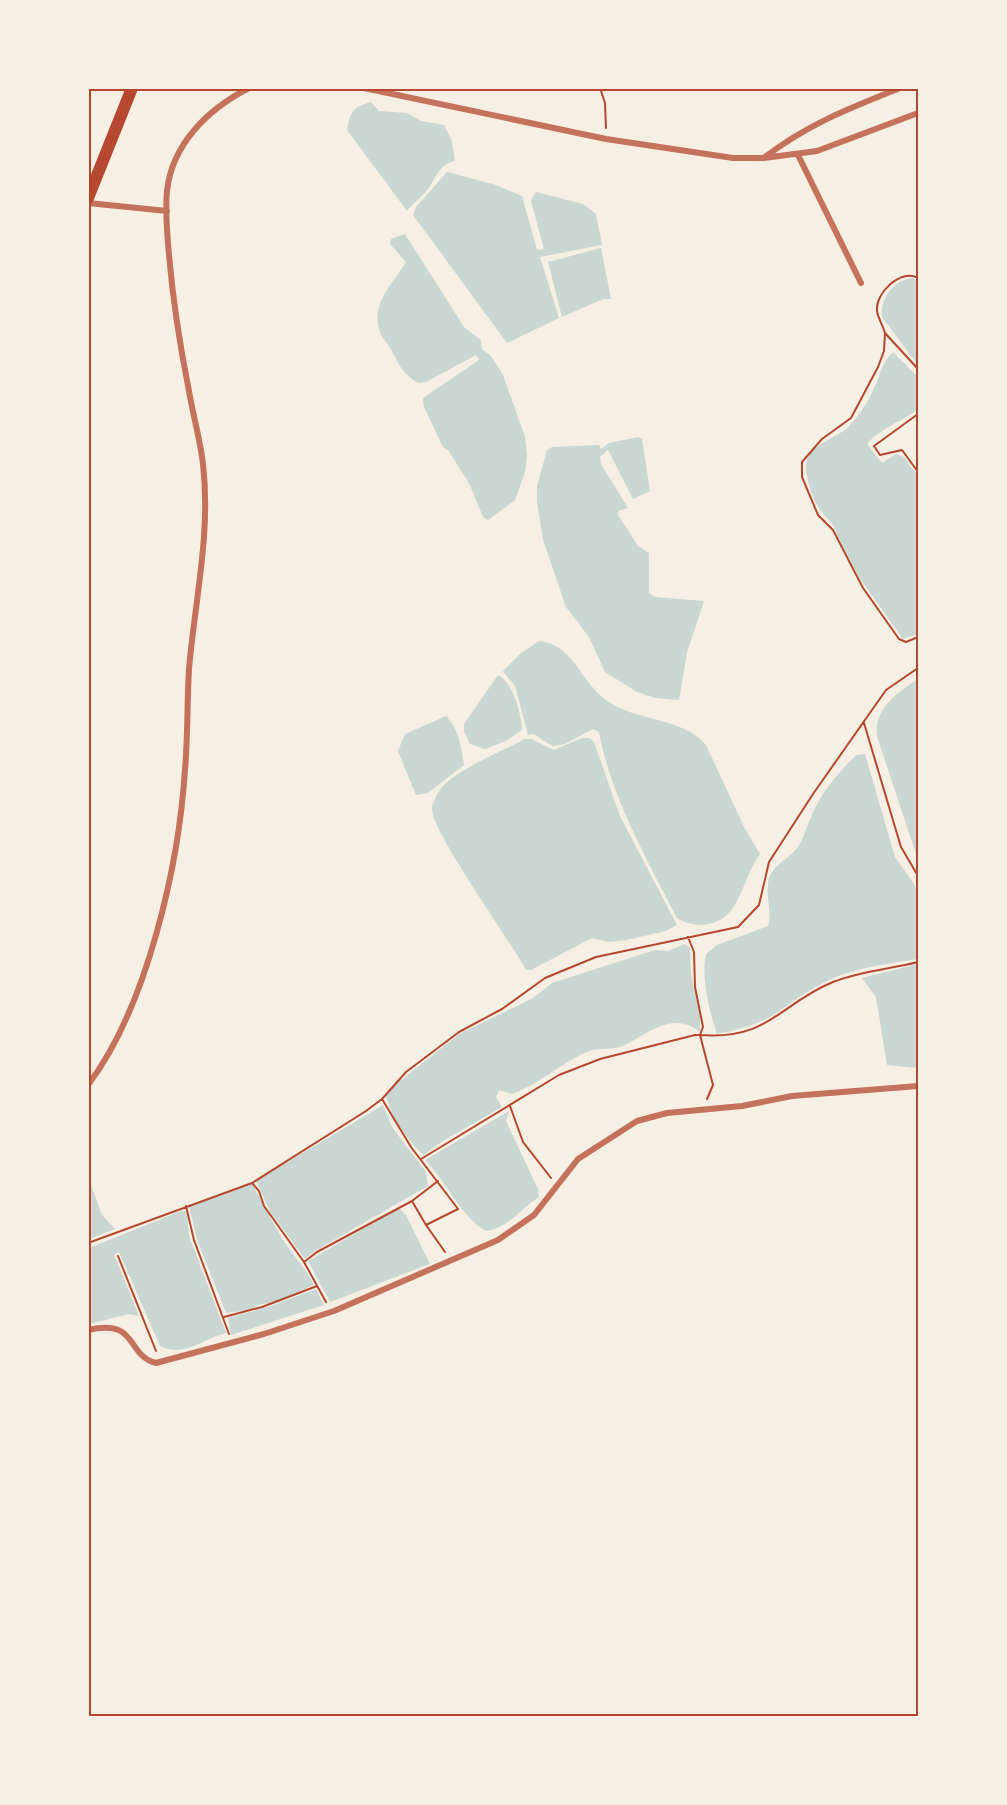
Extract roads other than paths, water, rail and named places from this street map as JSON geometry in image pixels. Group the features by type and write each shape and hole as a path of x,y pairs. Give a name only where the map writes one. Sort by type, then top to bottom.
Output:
{"main road":[{"path":"88,198 132,88"}],"street":[{"path":"88,1085 128,1012 149,957 179,834 183,799 189,669 205,542 205,494 203,463 175,314 166,211 170,177 180,150 192,132 218,105 249,88"},
{"path":"364,88 606,140 733,159 798,155 838,145 918,113"},
{"path":"764,158 792,136 822,119 900,88"},
{"path":"798,155 861,284"},
{"path":"88,203 166,211"},
{"path":"88,1330 108,1327 121,1330 148,1360 161,1363 332,1311 498,1240 516,1229 541,1206 578,1159 621,1130 650,1117 802,1095 918,1086"}]}
